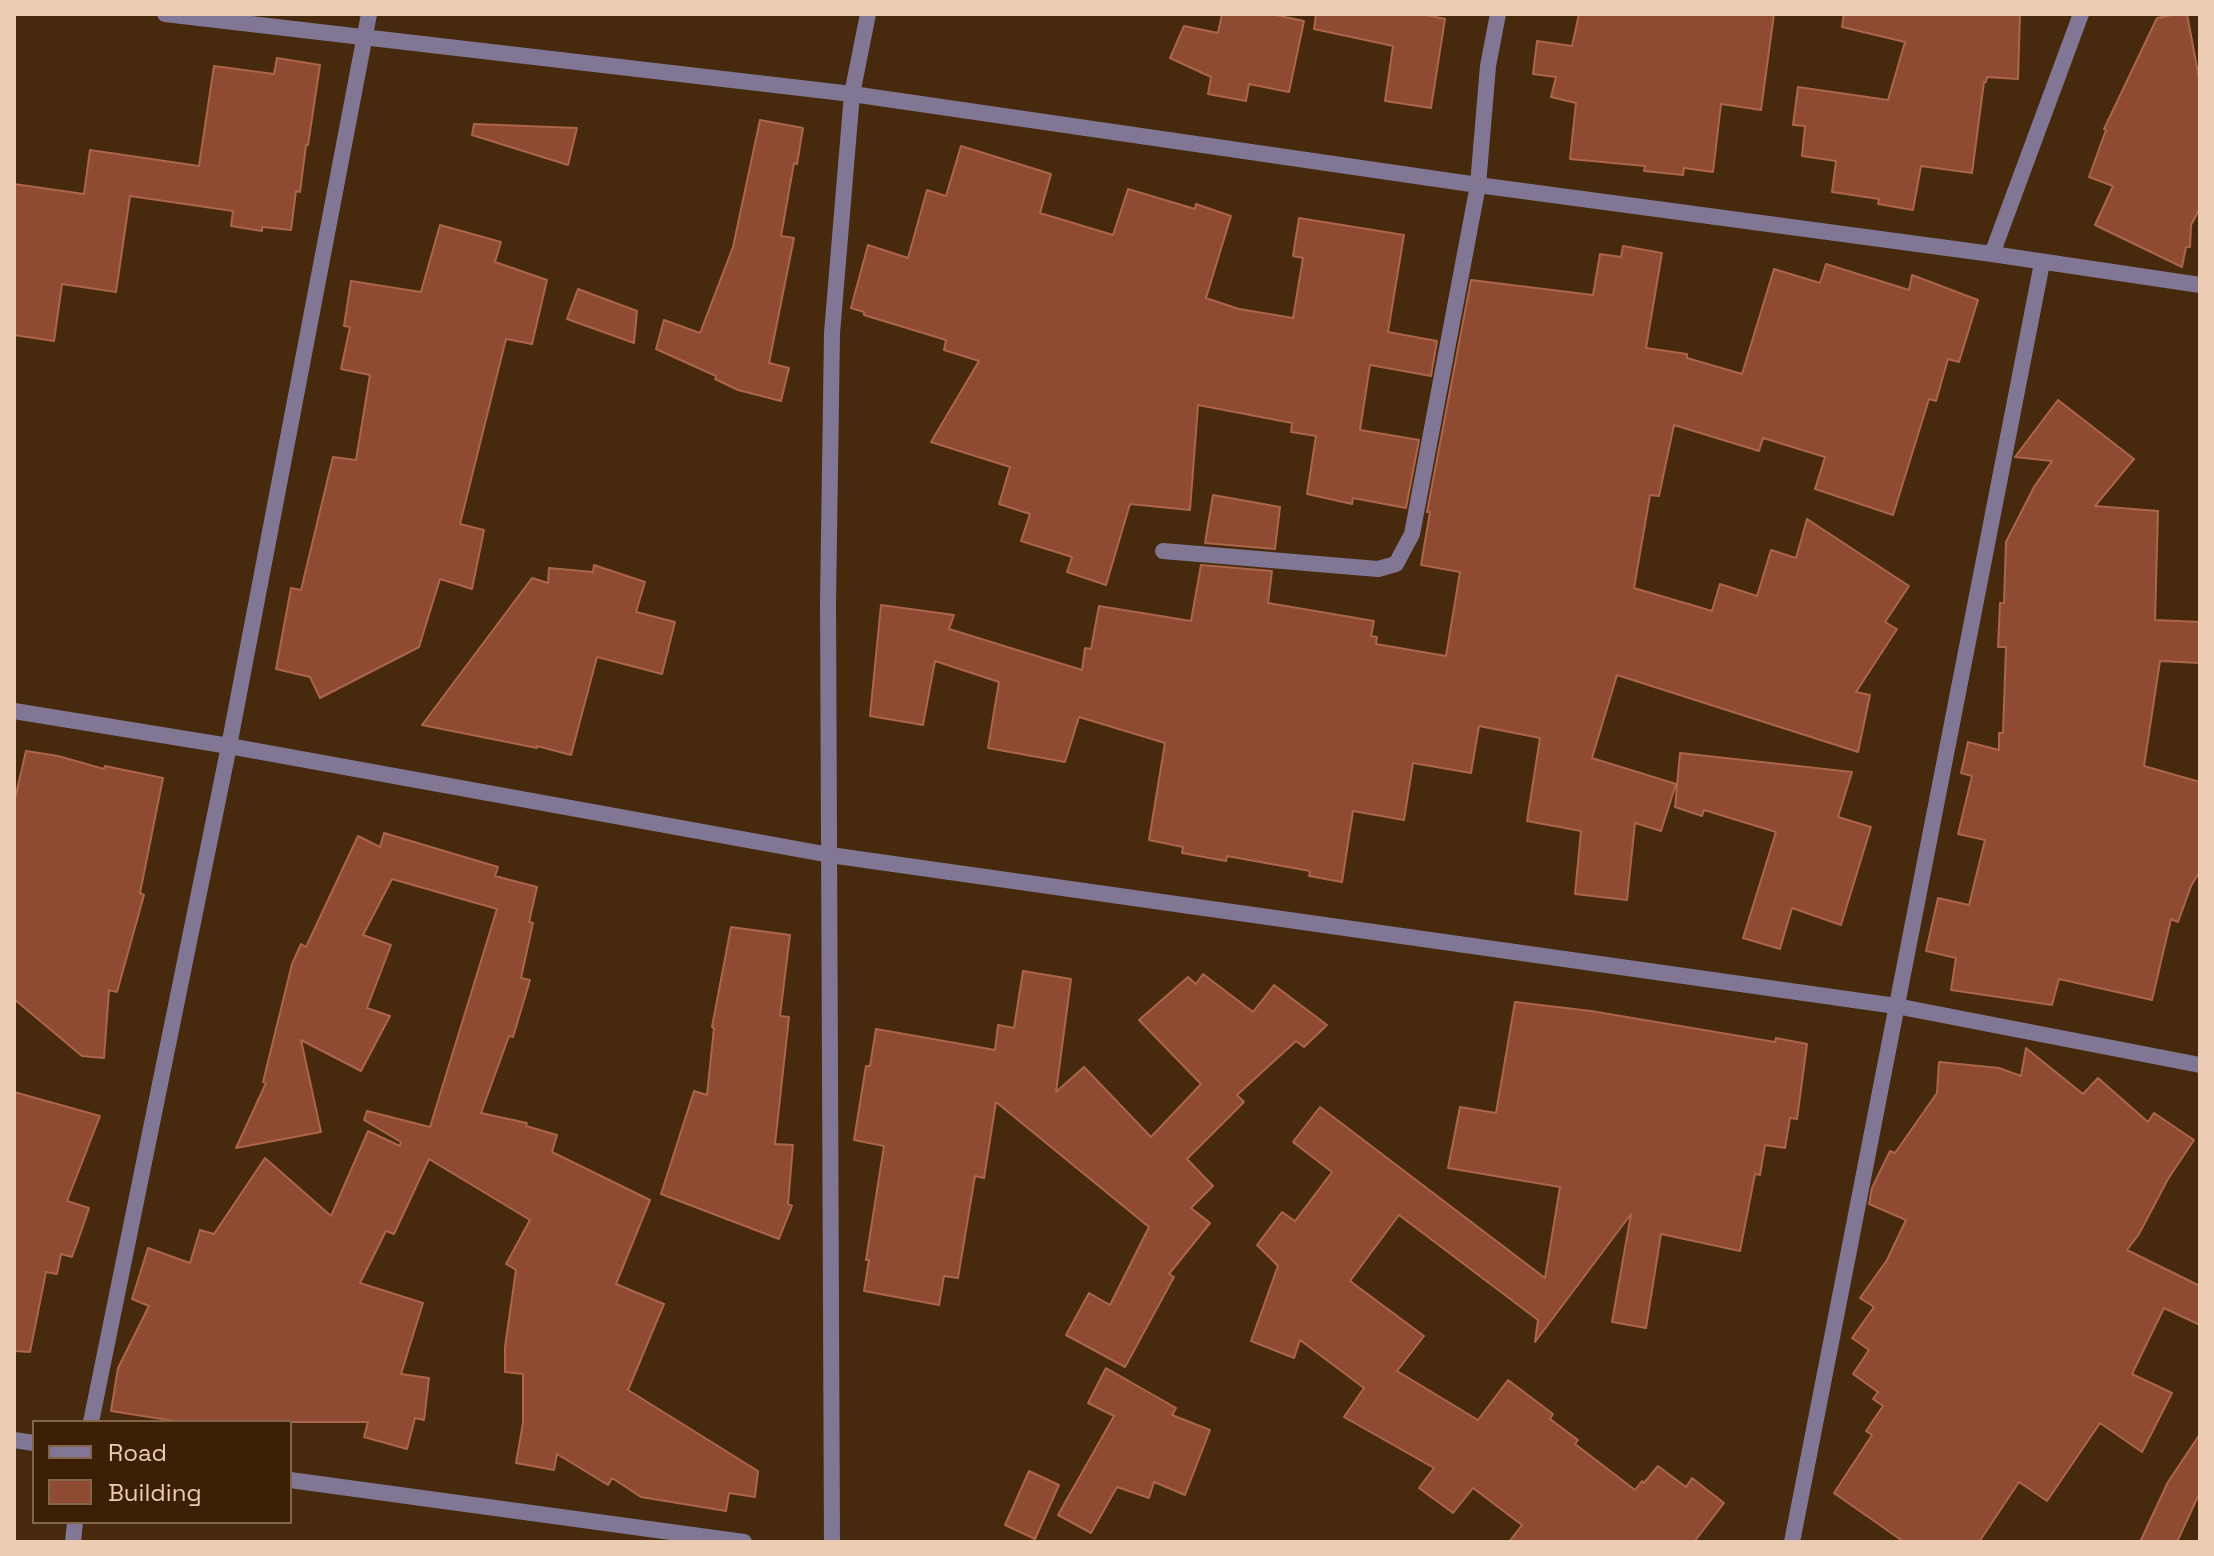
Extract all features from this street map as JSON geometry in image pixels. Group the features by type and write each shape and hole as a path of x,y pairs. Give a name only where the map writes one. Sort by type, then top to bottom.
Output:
{"street":[{"path":"165,14 852,94 2200,285"},
{"path":"91,1420 229,746 369,14"},
{"path":"832,1542 828,602 832,333 852,94 868,14"},
{"path":"1163,551 1378,569 1396,564 1412,534 1478,185 1488,66 1498,14"},
{"path":"1992,254 2081,14"},
{"path":"1792,1542 2042,263"},
{"path":"14,711 229,746 830,855 1896,1006 2200,1065"},
{"path":"292,1480 744,1542"}],"building":[{"path":"1222,14 1271,14 1304,21 1289,92 1249,84 1246,101 1208,94 1211,77 1170,58 1184,26 1218,33"},
{"path":"1316,14 1422,14 1445,19 1431,108 1385,101 1393,46 1314,29"},
{"path":"1579,14 1774,14 1761,110 1721,104 1713,172 1684,168 1683,175 1644,171 1645,166 1570,159 1576,103 1551,97 1556,77 1533,74 1537,41 1572,46"},
{"path":"1844,14 2020,14 2018,79 1987,77 1984,82 1972,173 1921,166 1913,210 1878,204 1879,199 1832,192 1836,161 1802,156 1805,126 1793,125 1798,87 1888,100 1905,42 1842,27"},
{"path":"2187,14 2200,84 2200,208 2191,225 2190,247 2186,247 2182,267 2095,225 2113,186 2089,177 2104,129 2157,18"},
{"path":"277,58 320,65 291,230 262,227 262,231 231,226 233,211 130,196 116,292 62,284 54,341 14,335 14,184 84,194 90,150 199,166 214,66 274,74"},
{"path":"760,120 803,128 781,236 794,238 769,363 789,368 781,401 738,390 715,379 716,376 656,349 664,320 700,333 733,247"},
{"path":"474,124 577,128 568,165 472,135"},
{"path":"961,146 1051,174 1040,213 1113,235 1128,189 1195,209 1196,204 1231,216 1206,298 1239,309 1293,318 1303,258 1293,256 1299,218 1404,235 1388,332 1437,341 1431,376 1370,365 1360,430 1419,440 1406,508 1353,498 1352,504 1307,494 1316,436 1291,432 1292,423 1198,405 1190,510 1130,504 1106,585 1067,572 1072,557 1021,541 1030,514 999,504 1010,467 931,442 979,361 944,350 946,340 864,315 864,312 851,308 868,245 908,258 927,190 946,196"},
{"path":"440,225 501,242 495,262 547,280 532,344 506,339 460,524 484,530 472,589 440,579 419,647 320,698 310,677 276,669 291,588 301,590 333,457 356,460 370,375 341,369 350,327 344,326 351,281 421,292"},
{"path":"1623,246 1662,253 1646,348 1687,354 1687,358 1742,374 1774,269 1820,283 1826,264 1909,290 1912,275 1978,300 1959,362 1948,359 1936,401 1929,399 1893,515 1815,489 1825,457 1763,438 1759,451 1674,425 1659,496 1650,495 1634,588 1712,611 1720,584 1757,596 1771,550 1796,558 1807,519 1909,586 1885,622 1897,629 1856,692 1870,695 1858,752 1617,675 1592,758 1676,784 1661,831 1635,823 1627,900 1575,894 1581,831 1527,821 1540,738 1479,726 1471,773 1413,763 1404,820 1353,811 1342,882 1309,876 1310,871 1227,856 1226,861 1182,853 1183,847 1149,840 1165,743 1079,717 1065,762 988,748 999,682 935,661 923,725 870,716 881,605 954,615 949,629 1082,670 1085,648 1091,649 1099,606 1191,621 1201,565 1272,571 1268,603 1374,621 1371,636 1377,637 1376,644 1446,656 1460,572 1421,565 1430,512 1427,512 1471,280 1593,295 1600,254 1621,257"},
{"path":"578,289 637,311 634,343 567,319"},
{"path":"2058,400 2134,459 2095,506 2158,511 2155,620 2200,622 2200,663 2160,661 2144,766 2200,782 2200,871 2178,922 2171,919 2152,1000 2059,979 2052,1005 1951,990 1956,958 1926,951 1938,898 1969,905 1985,840 1958,834 1972,776 1961,773 1968,742 1999,750 1999,733 2003,733 2006,647 1998,647 2000,603 2004,603 2006,542 2034,487 2052,461 2015,457"},
{"path":"1213,495 1280,507 1275,549 1205,543"},
{"path":"594,565 645,582 636,612 675,622 662,674 597,657 571,755 422,725 532,578 548,583 549,568 593,572"},
{"path":"26,751 104,769 105,766 163,778 140,893 144,895 117,992 109,990 104,1058 82,1056 14,999 14,803"},
{"path":"1680,753 1852,772 1838,817 1871,827 1841,925 1792,908 1780,949 1743,938 1776,832 1704,810 1702,816 1675,807"},
{"path":"384,833 498,867 495,876 537,887 521,978 530,980 513,1037 509,1036 481,1113 527,1123 526,1126 557,1135 552,1152 650,1200 616,1284 664,1304 628,1390 758,1471 755,1497 729,1493 726,1511 641,1497 612,1478 608,1485 557,1454 554,1470 516,1463 523,1423 523,1374 505,1372 505,1347 516,1270 506,1264 530,1220 429,1159 394,1234 386,1231 360,1283 423,1303 401,1374 429,1378 424,1420 415,1418 407,1449 364,1437 368,1422 168,1420 111,1411 118,1368 149,1306 132,1299 148,1248 190,1263 200,1230 214,1234 265,1158 331,1216 368,1131 400,1146 401,1142 364,1120 367,1111 430,1127 497,909 392,879 363,935 391,945 367,1008 390,1016 361,1071 301,1040 321,1132 236,1148 266,1083 263,1082 292,964 301,944 306,947 358,836 380,847"},
{"path":"731,927 790,935 780,1016 789,1017 775,1144 793,1145 788,1204 792,1206 779,1239 661,1194 694,1091 707,1095 712,1027"},
{"path":"1023,971 1071,979 1056,1092 1084,1067 1151,1137 1201,1084 1139,1020 1188,977 1196,984 1203,974 1253,1012 1274,985 1327,1025 1304,1047 1296,1041 1237,1095 1244,1102 1187,1159 1213,1186 1191,1208 1210,1223 1169,1274 1174,1277 1125,1367 1066,1335 1089,1293 1110,1305 1149,1227 996,1102 984,1178 975,1176 958,1278 944,1276 939,1305 864,1291 884,1146 854,1140 866,1066 870,1066 876,1029 995,1050 998,1025 1014,1028"},
{"path":"1515,1002 1591,1011 1775,1042 1776,1038 1807,1044 1797,1119 1790,1118 1785,1148 1765,1145 1760,1175 1755,1174 1740,1251 1661,1234 1646,1328 1612,1322 1631,1214 1535,1342 1538,1320 1399,1215 1350,1281 1424,1336 1397,1371 1478,1420 1508,1380 1553,1414 1550,1419 1578,1440 1575,1444 1635,1490 1658,1466 1686,1487 1692,1478 1724,1503 1694,1542 1509,1542 1522,1525 1473,1488 1453,1513 1419,1488 1434,1468 1344,1417 1364,1388 1300,1340 1294,1358 1251,1341 1278,1266 1257,1245 1282,1212 1295,1221 1332,1172 1293,1142 1320,1107 1545,1278 1560,1187 1448,1168 1460,1107 1496,1113"},
{"path":"2026,1048 2083,1094 2098,1078 2148,1122 2154,1113 2194,1140 2127,1250 2200,1286 2200,1325 2164,1308 2132,1374 2172,1393 2142,1452 2100,1423 2047,1501 2019,1482 1979,1542 1904,1542 1834,1493 1872,1435 1866,1431 1883,1406 1873,1399 1878,1392 1853,1374 1869,1350 1852,1338 1874,1307 1860,1298 1887,1260 1906,1220 1869,1204 1872,1188 1890,1151 1895,1153 1937,1093 1939,1062 1999,1068 2021,1076"},
{"path":"14,1092 100,1116 67,1201 89,1208 72,1257 61,1254 57,1274 46,1272 30,1352 14,1351"},
{"path":"1106,1368 1176,1408 1172,1415 1210,1430 1185,1495 1154,1482 1149,1498 1117,1487 1091,1533 1058,1515 1114,1416 1088,1403"},
{"path":"2200,1434 2200,1492 2177,1542 2140,1542 2168,1482"},
{"path":"1029,1471 1059,1485 1035,1539 1005,1525"}]}
